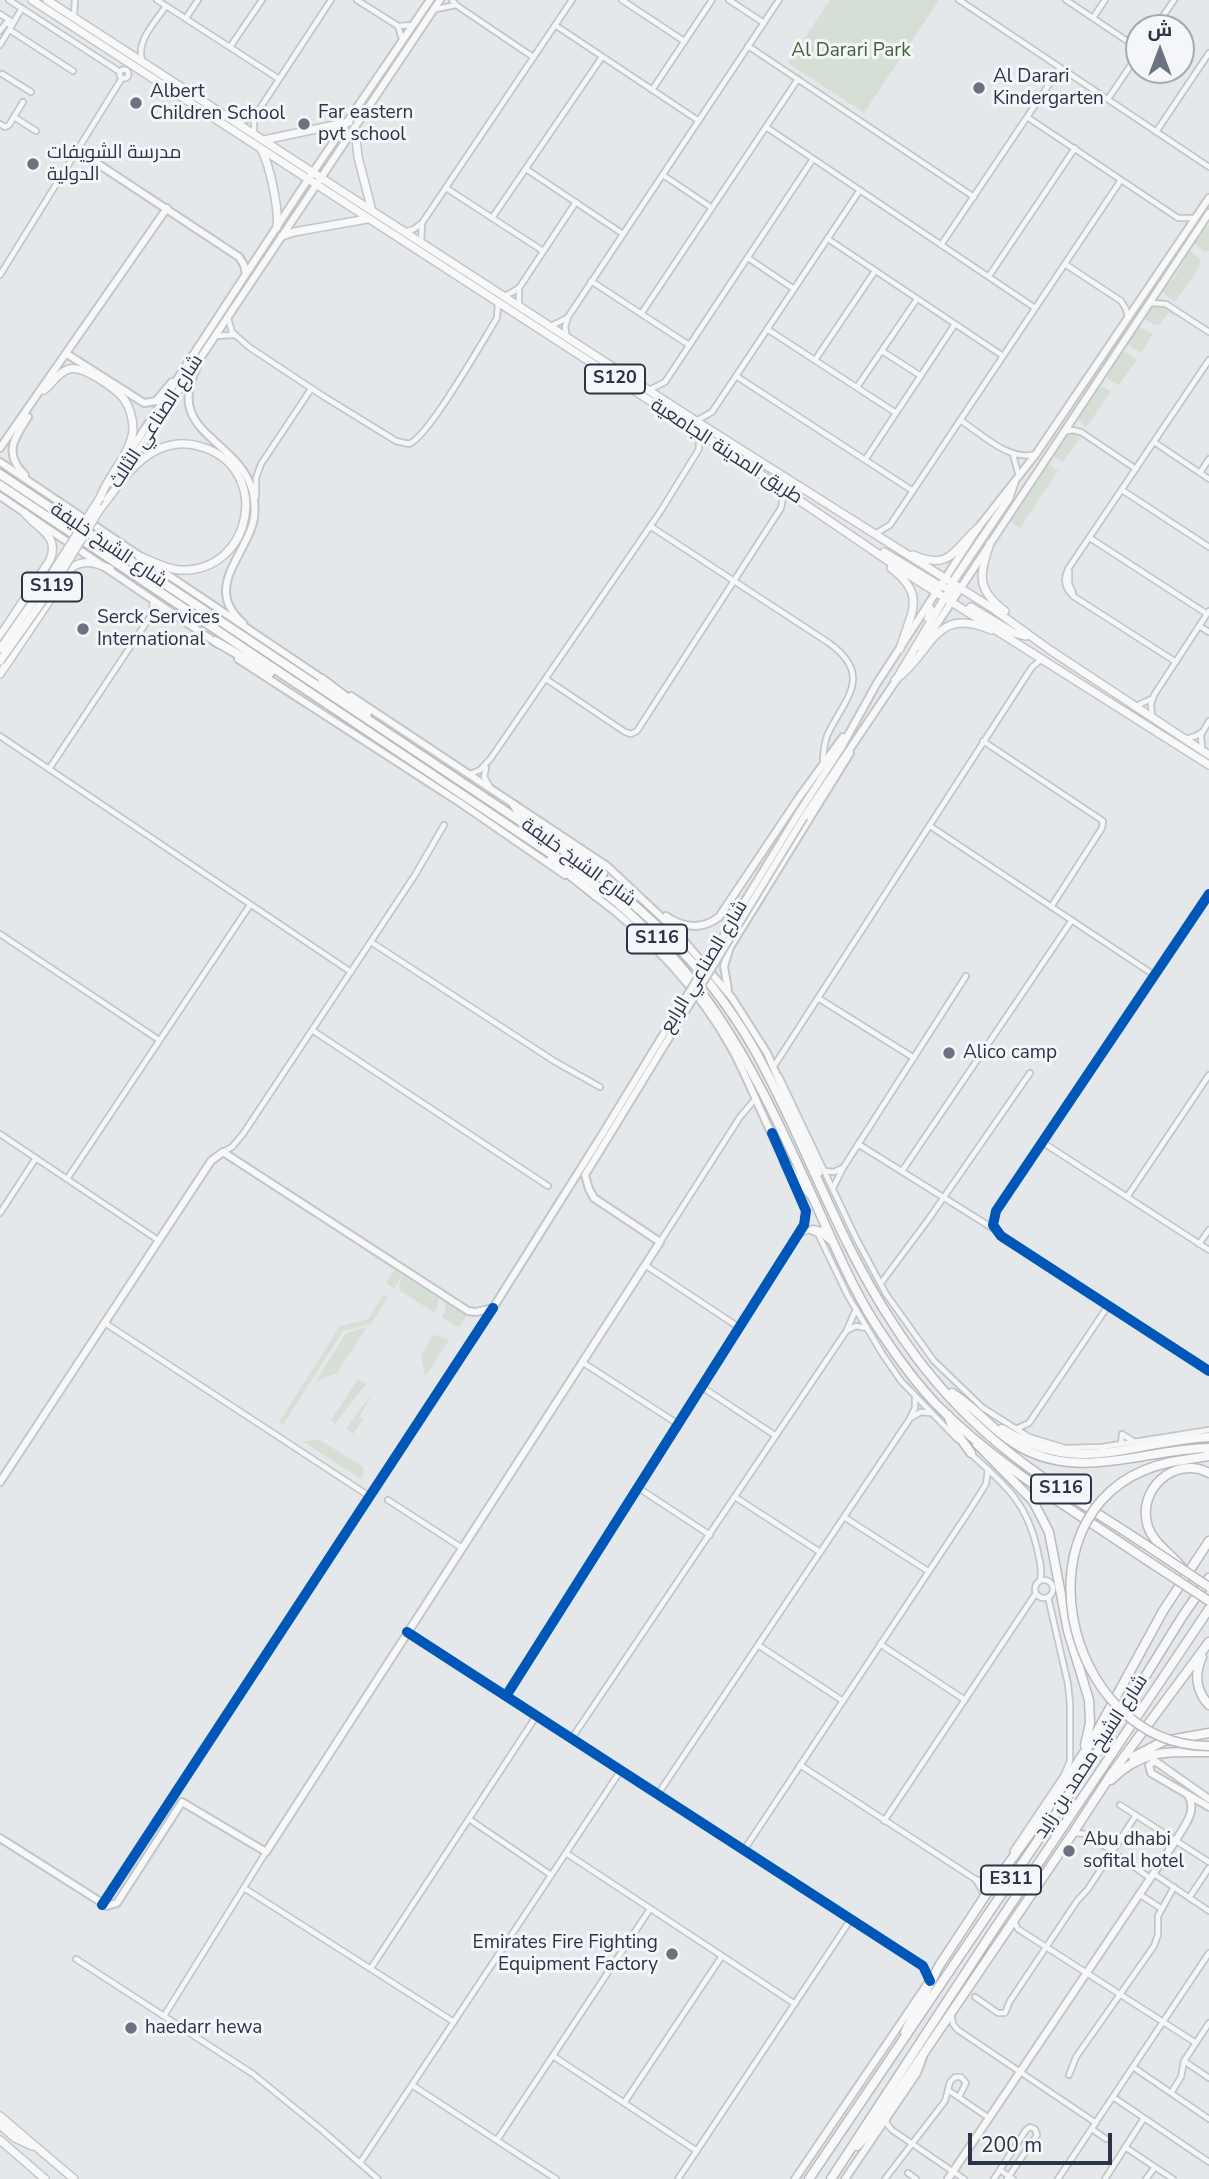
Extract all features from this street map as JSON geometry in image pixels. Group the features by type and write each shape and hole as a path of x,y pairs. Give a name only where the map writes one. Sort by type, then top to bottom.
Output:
{"highway":[{"name":"شارع الشيخ خليفة","path":"0,474 608,882 667,934 711,984 732,1014 761,1063 884,1309 941,1387 979,1427 1012,1454 1185,1571"},
{"name":"شارع الشيخ خليفة","path":"0,485 578,872 656,937 697,984 742,1050 862,1301 885,1339 916,1381 948,1415 1032,1482 1209,1601"},
{"path":"215,641 274,676 293,682"},
{"path":"322,679 375,719 387,732"},
{"path":"514,805 522,814 592,862 608,882"},
{"path":"528,840 534,848 596,896"},
{"path":"813,1230 822,1232 834,1243"},
{"path":"941,1387 956,1395 1023,1449 1059,1461 1091,1464 1209,1448"},
{"path":"948,1415 953,1429 971,1453"},
{"path":"983,1419 1030,1444 1053,1452 1074,1455 1101,1454 1170,1441 1209,1437"},
{"path":"975,1438 979,1447 1033,1502 1049,1532 1063,1610 1089,1700 1090,1723 1081,1757"},
{"path":"1209,1457 1152,1467 1126,1480 1104,1498 1082,1529 1072,1557 1070,1576 1071,1605 1077,1635 1099,1682 1138,1724 1161,1737 1187,1745 1209,1746"},
{"path":"1185,1571 1154,1539 1147,1522 1146,1504 1153,1488 1166,1475 1183,1468 1201,1469 1209,1473"},
{"path":"899,2044 939,1966 1099,1729 1163,1611 1209,1542"},
{"name":"S116","path":"1185,1571 1209,1587"},
{"name":"شارع الشيخ محمد بن زايد","path":"809,2179 1107,1738 1209,1578"},
{"name":"شارع الشيخ محمد بن زايد","path":"831,2179 1209,1609"},
{"path":"849,2153 871,2131 1100,1791 1209,1643"},
{"path":"1209,1643 1200,1660 1197,1675 1199,1690 1209,1705"},
{"path":"1100,1791 1122,1766 1142,1752 1164,1741 1205,1734"},
{"path":"1100,1791 1123,1769 1147,1755 1161,1752 1209,1752"}],"main road":[{"name":"طريق المدينة الجامعية","path":"32,0 91,28 124,49 254,133 261,143 301,174 306,183 314,189 325,191 465,281 470,278 551,326 901,552 949,589 1036,639 1205,752"},
{"name":"طريق المدينة الجامعية","path":"47,0 142,71 261,143 324,174 330,183 499,297 512,312 867,546"},
{"path":"431,0 428,9 433,12"},
{"name":"شارع الصناعي الثالث","path":"0,661 53,586 179,376 306,183 313,168 349,122 431,0"},
{"name":"شارع الصناعي الثالث","path":"0,649 100,498 127,464 228,317 440,0"},
{"path":"276,227 277,216 261,143 349,122"},
{"path":"355,128 366,195 373,211"},
{"path":"77,150 239,257 246,274"},
{"path":"301,174 313,168"},
{"path":"325,191 326,185 330,183"},
{"path":"901,552 926,560 942,560 958,551 1036,454 1209,198"},
{"path":"0,448 167,208"},
{"path":"949,589 990,543 1209,213"},
{"path":"282,236 335,223 368,219"},
{"path":"239,257 258,255"},
{"path":"1113,356 1112,349 1124,332 1127,321"},
{"path":"73,344 80,362"},
{"path":"65,356 80,362 144,404 156,401 179,376"},
{"path":"40,488 17,466 12,449 15,437 65,356"},
{"path":"198,359 187,391 191,416 198,427 242,468 250,483 255,505 253,526 232,566 226,587 228,602 236,617 263,640"},
{"path":"44,390 61,373 75,368 88,373 119,394 130,411 133,425 127,464"},
{"path":"127,464 169,446 185,444 204,447 221,457 236,472 244,488 247,507 236,541 223,555 206,565 178,570 139,556"},
{"path":"0,462 263,640 599,860 652,906 684,939 732,998 775,1070 827,1198"},
{"path":"895,680 949,589 1009,498 1014,483"},
{"path":"0,496 596,896 666,960 697,996 732,1048 772,1133 795,1175 814,1200"},
{"path":"0,636 53,552 48,534 25,513"},
{"path":"949,589 978,528"},
{"path":"990,543 982,565 982,584 991,600 1024,632"},
{"path":"867,546 884,552 949,589"},
{"path":"867,546 902,577 912,592 914,609 900,649"},
{"path":"0,674 72,568 89,562 110,569"},
{"name":"طريق المدينة الجامعية","path":"949,589 967,611 1209,765"},
{"name":"شارع الصناعي الرابع","path":"493,1308 606,1135 915,625 928,605 949,589"},
{"name":"شارع الصناعي الرابع","path":"801,815 924,643 949,589"},
{"path":"900,670 904,654 931,613 928,605"},
{"path":"967,611 971,607 1014,633 1024,632"},
{"path":"895,680 909,669 939,632 952,624 975,623 1005,634"},
{"path":"652,906 676,923 688,926 702,925 719,917 853,725"},
{"path":"732,998 724,972 730,947 829,791 859,735"},
{"name":"شارع الصناعي الرابع","path":"606,1135 585,1175 589,1189 594,1198 660,1242"},
{"path":"0,1482 211,1161 223,1152 468,1311 493,1308"},
{"path":"0,1838 102,1905 110,1906 117,1903 183,1802 266,1853 660,1242"},
{"path":"1160,1762 1208,1803 1188,1796 1151,1773 1151,1763 1160,1762"},
{"path":"1188,1796 1192,1803 1191,1814"},
{"path":"948,2179 1191,1814 1208,1803"},
{"path":"795,2179 918,1994 930,1981"},
{"path":"845,2179 920,2067 923,2055"},
{"path":"0,2116 74,2179"},
{"path":"0,2125 22,2142 36,2147"},
{"path":"1,2141 45,2179"}],"street":[{"path":"9,0 122,71 128,71 129,75"},
{"path":"73,21 75,0"},
{"path":"59,8 75,0"},
{"path":"157,0 279,79"},
{"path":"186,18 198,0"},
{"path":"230,47 261,0"},
{"path":"238,123 254,116 331,0"},
{"path":"357,0 398,26 413,25"},
{"path":"403,232 422,223 572,0"},
{"path":"622,0 684,41"},
{"path":"652,90 712,0"},
{"path":"729,0 764,23"},
{"path":"567,337 565,327 568,317 779,0"},
{"path":"959,0 1209,167"},
{"path":"1066,0 1125,41"},
{"path":"1093,18 1105,0"},
{"path":"433,12 454,2 533,57"},
{"path":"142,61 139,52 141,44 166,6"},
{"path":"0,45 22,8"},
{"path":"0,14 73,71"},
{"path":"0,31 6,23 12,26"},
{"path":"555,25 699,121"},
{"path":"398,26 403,41"},
{"path":"124,49 141,44"},
{"path":"748,46 974,197"},
{"path":"1156,132 1209,53"},
{"path":"492,218 602,57"},
{"path":"0,275 122,78 123,59"},
{"path":"942,245 1060,68"},
{"path":"122,78 142,71"},
{"path":"1108,99 1125,73"},
{"path":"1,74 31,92"},
{"path":"641,314 798,79"},
{"path":"0,124 7,127 23,102"},
{"path":"254,116 254,133"},
{"path":"14,117 36,131"},
{"path":"1027,117 1178,218 1185,234"},
{"path":"766,127 1035,308"},
{"path":"989,276 1074,148"},
{"path":"664,400 665,382 813,159"},
{"path":"526,169 623,234"},
{"path":"663,175 712,208"},
{"path":"874,535 890,525 1121,180"},
{"path":"446,188 544,251"},
{"path":"696,421 712,412 860,190"},
{"path":"228,317 230,329 235,335 312,389 400,444 413,443 446,400 497,318 499,297 519,288 576,202"},
{"path":"1178,218 1196,218"},
{"path":"421,243 422,223"},
{"path":"828,239 1003,356"},
{"path":"748,258 794,289"},
{"path":"1065,264 1121,301 1140,301"},
{"path":"816,360 876,271"},
{"path":"592,281 689,345"},
{"path":"1160,286 1161,296 1166,304"},
{"path":"519,288 519,306"},
{"path":"857,387 917,299"},
{"path":"1121,301 1126,309 1127,321"},
{"path":"1149,303 1166,304 1209,332"},
{"path":"497,318 512,312"},
{"path":"551,326 568,317"},
{"path":"865,460 956,324"},
{"path":"767,329 896,413"},
{"path":"214,337 235,335"},
{"path":"882,351 921,376"},
{"path":"1176,662 1070,593 1065,582 1072,564 1209,360"},
{"path":"736,376 913,491"},
{"path":"648,390 665,382"},
{"path":"255,505 256,478 261,464 312,389"},
{"path":"711,431 712,412"},
{"path":"1075,415 1081,432"},
{"path":"960,420 1013,454 1036,454"},
{"path":"1063,433 1072,430 1081,432 1136,469"},
{"path":"699,433 699,449"},
{"path":"505,800 485,779 484,771 491,758 650,526 699,449 713,442"},
{"path":"1154,442 1209,479"},
{"path":"1013,454 1019,476"},
{"path":"1200,473 1209,459"},
{"path":"546,679 625,732 634,733 782,508 784,490"},
{"path":"1122,490 1209,547"},
{"path":"888,544 890,525"},
{"path":"650,526 835,648 849,665 853,680 851,694 827,738 823,765"},
{"path":"1090,538 1208,613 1154,695 1147,702 1134,707"},
{"path":"49,769 152,614 153,599"},
{"path":"152,614 167,608"},
{"path":"1199,626 1209,632"},
{"path":"1032,667 1033,653"},
{"path":"1042,659 1032,667 818,998 775,1070 786,1087 880,1284 915,1337 947,1375 982,1408 1029,1437 1074,1448 1121,1444 1209,1430"},
{"path":"1152,719 1154,695"},
{"path":"1205,752 1200,739 1209,721"},
{"path":"1184,739 1192,738 1203,731"},
{"path":"0,736 351,972"},
{"path":"984,741 1103,821 1102,828 1051,907"},
{"path":"469,775 480,770 491,758"},
{"path":"223,1152 239,1139 415,875 444,825"},
{"path":"930,826 1154,975"},
{"path":"995,1229 993,1220 996,1211 1209,894"},
{"path":"67,1179 250,905"},
{"path":"902,1171 1072,920"},
{"path":"0,934 159,1040"},
{"path":"371,942 554,1061 600,1087"},
{"path":"833,1189 858,1143 967,976"},
{"path":"818,998 914,1058"},
{"path":"312,1030 548,1186"},
{"path":"880,1284 1030,1073"},
{"path":"1127,1197 1209,1075"},
{"path":"660,1242 740,1117 756,1098"},
{"path":"506,1696 806,1220 806,1211 772,1133"},
{"path":"0,1134 158,1240"},
{"path":"1042,1142 1209,1251"},
{"path":"858,1143 995,1229 1001,1236 1209,1371"},
{"path":"0,1213 36,1158"},
{"path":"825,1171 834,1172 843,1168"},
{"path":"799,1234 813,1230 820,1237 856,1310 901,1381 930,1414 1018,1500 1028,1517 1042,1571 1035,1586 1036,1593 884,1821"},
{"path":"1199,1244 1209,1230"},
{"path":"645,1265 740,1328"},
{"path":"873,1270 890,1268"},
{"path":"1016,1430 1029,1423 1108,1306"},
{"path":"102,1905 493,1308"},
{"path":"572,1738 847,1330 856,1310"},
{"path":"105,1323 369,1496"},
{"path":"847,1330 856,1326 867,1328"},
{"path":"582,1362 678,1424"},
{"path":"702,1387 776,1436"},
{"path":"658,1794 909,1420 915,1408 915,1396"},
{"path":"909,1420 919,1413 930,1414"},
{"path":"1029,1423 1029,1437"},
{"path":"1121,1444 1122,1434 1133,1441"},
{"path":"744,1850 986,1484 988,1469"},
{"path":"986,1484 1000,1481"},
{"path":"637,1487 710,1535"},
{"path":"735,1497 821,1552"},
{"path":"388,1500 462,1548"},
{"path":"844,1517 928,1571"},
{"path":"1036,1593 1041,1597 1048,1597 1052,1593 1052,1585 1046,1580 1040,1580"},
{"path":"1003,1870 1009,1856 1068,1767 1068,1684 1048,1597"},
{"path":"407,1632 923,1966 930,1981"},
{"path":"880,1644 965,1700"},
{"path":"758,1645 843,1701"},
{"path":"370,1969 537,1715"},
{"path":"800,1765 975,1879 984,1882 996,1880"},
{"path":"360,2163 621,1770"},
{"path":"1120,1805 1176,1840 1209,1865 1189,1898"},
{"path":"975,1997 998,2013 1004,2014 1136,1815"},
{"path":"469,1819 551,1875"},
{"path":"1073,1833 1087,1835 1209,1911"},
{"path":"164,2016 266,1853"},
{"path":"566,1853 795,2004"},
{"path":"975,1879 985,1896"},
{"path":"244,1888 454,2022"},
{"path":"1069,2075 1076,2057 1156,1943 1158,1918 1174,1888"},
{"path":"1139,1894 1162,1909"},
{"path":"497,2140 650,1909"},
{"path":"678,2179 851,1919"},
{"path":"1014,1922 1018,1928 1196,2043"},
{"path":"1058,2179 1209,1953"},
{"path":"624,2103 722,1956"},
{"path":"76,1959 253,2074 378,2179"},
{"path":"923,1966 939,1966"},
{"path":"951,2013 956,2027 1096,2123"},
{"path":"1171,2093 1182,2075 1184,2061 1209,2023"},
{"path":"1203,2032 1209,2036"},
{"path":"553,2056 697,2151"},
{"path":"1184,2061 1209,2078"},
{"path":"1133,2067 1209,2119"},
{"path":"885,2179 946,2099 953,2078 963,2079 966,2086 959,2097"},
{"path":"412,2085 556,2179"},
{"path":"948,2090 989,2119"},
{"path":"1113,2097 1209,2162"},
{"path":"886,2117 890,2129 964,2179"},
{"path":"1105,2179 1144,2118"},
{"path":"994,2179 1026,2130 1030,2127 1035,2129 1037,2135 1009,2178 1000,2170"},
{"path":"1092,2129 1106,2139"},
{"path":"1125,2147 1173,2179"},
{"path":"1146,2179 1155,2167"},
{"path":"908,2172 916,2179"}],"green space":[{"name":"Al Darari Park","path":"830,0 939,0 864,113 788,63"},
{"path":"1209,225 1209,251 1204,252 1194,243"},
{"path":"1188,252 1200,259 1201,265 1175,302 1165,295 1163,286 1174,279"},
{"path":"1161,304 1176,313 1174,316 1168,313 1159,325 1144,319 1150,305"},
{"path":"1139,326 1153,334 1141,353 1127,344"},
{"path":"1122,352 1137,360 1119,385 1108,379 1108,374"},
{"path":"1100,387 1111,391 1086,428 1078,419"},
{"path":"1069,431 1078,432 1081,436 1063,462 1055,458 1054,454 1064,434"},
{"path":"1050,465 1058,471 1020,528 1012,523 1011,519 1045,466"},
{"path":"394,1270 438,1298 435,1313 400,1291 402,1276 394,1288 386,1283"},
{"path":"383,1295 388,1297 371,1324 343,1331 283,1425 279,1422 340,1326 368,1319"},
{"path":"445,1302 466,1316 462,1325 457,1327 442,1317"},
{"path":"367,1327 337,1373 316,1381 346,1333"},
{"path":"437,1335 449,1340 425,1377 421,1355 432,1336"},
{"path":"358,1379 366,1384 335,1424 331,1420"},
{"path":"374,1392 359,1417 363,1420 353,1434 346,1428"},
{"path":"320,1440 363,1467 361,1479 302,1441"}],"cycle path":[{"path":"1209,894 996,1211 993,1225 1001,1236 1209,1371"},
{"path":"506,1696 804,1225 806,1211 772,1133"},
{"path":"102,1905 493,1308"},
{"path":"407,1632 923,1966 930,1981"}],"place":[{"name":"Al Darari Kindergarten","path":"979,88"},
{"name":"Albert Children School","path":"136,103"},
{"name":"Far eastern pvt school","path":"304,124"},
{"name":"مدرسة الشويفات الدولية","path":"33,164"},
{"name":"Serck Services International","path":"83,629"},
{"name":"Alico camp","path":"949,1053"},
{"name":"Abu dhabi sofital hotel","path":"1069,1851"},
{"name":"Emirates Fire Fighting Equipment Factory","path":"672,1954"},
{"name":"haedarr hewa","path":"131,2028"}]}
